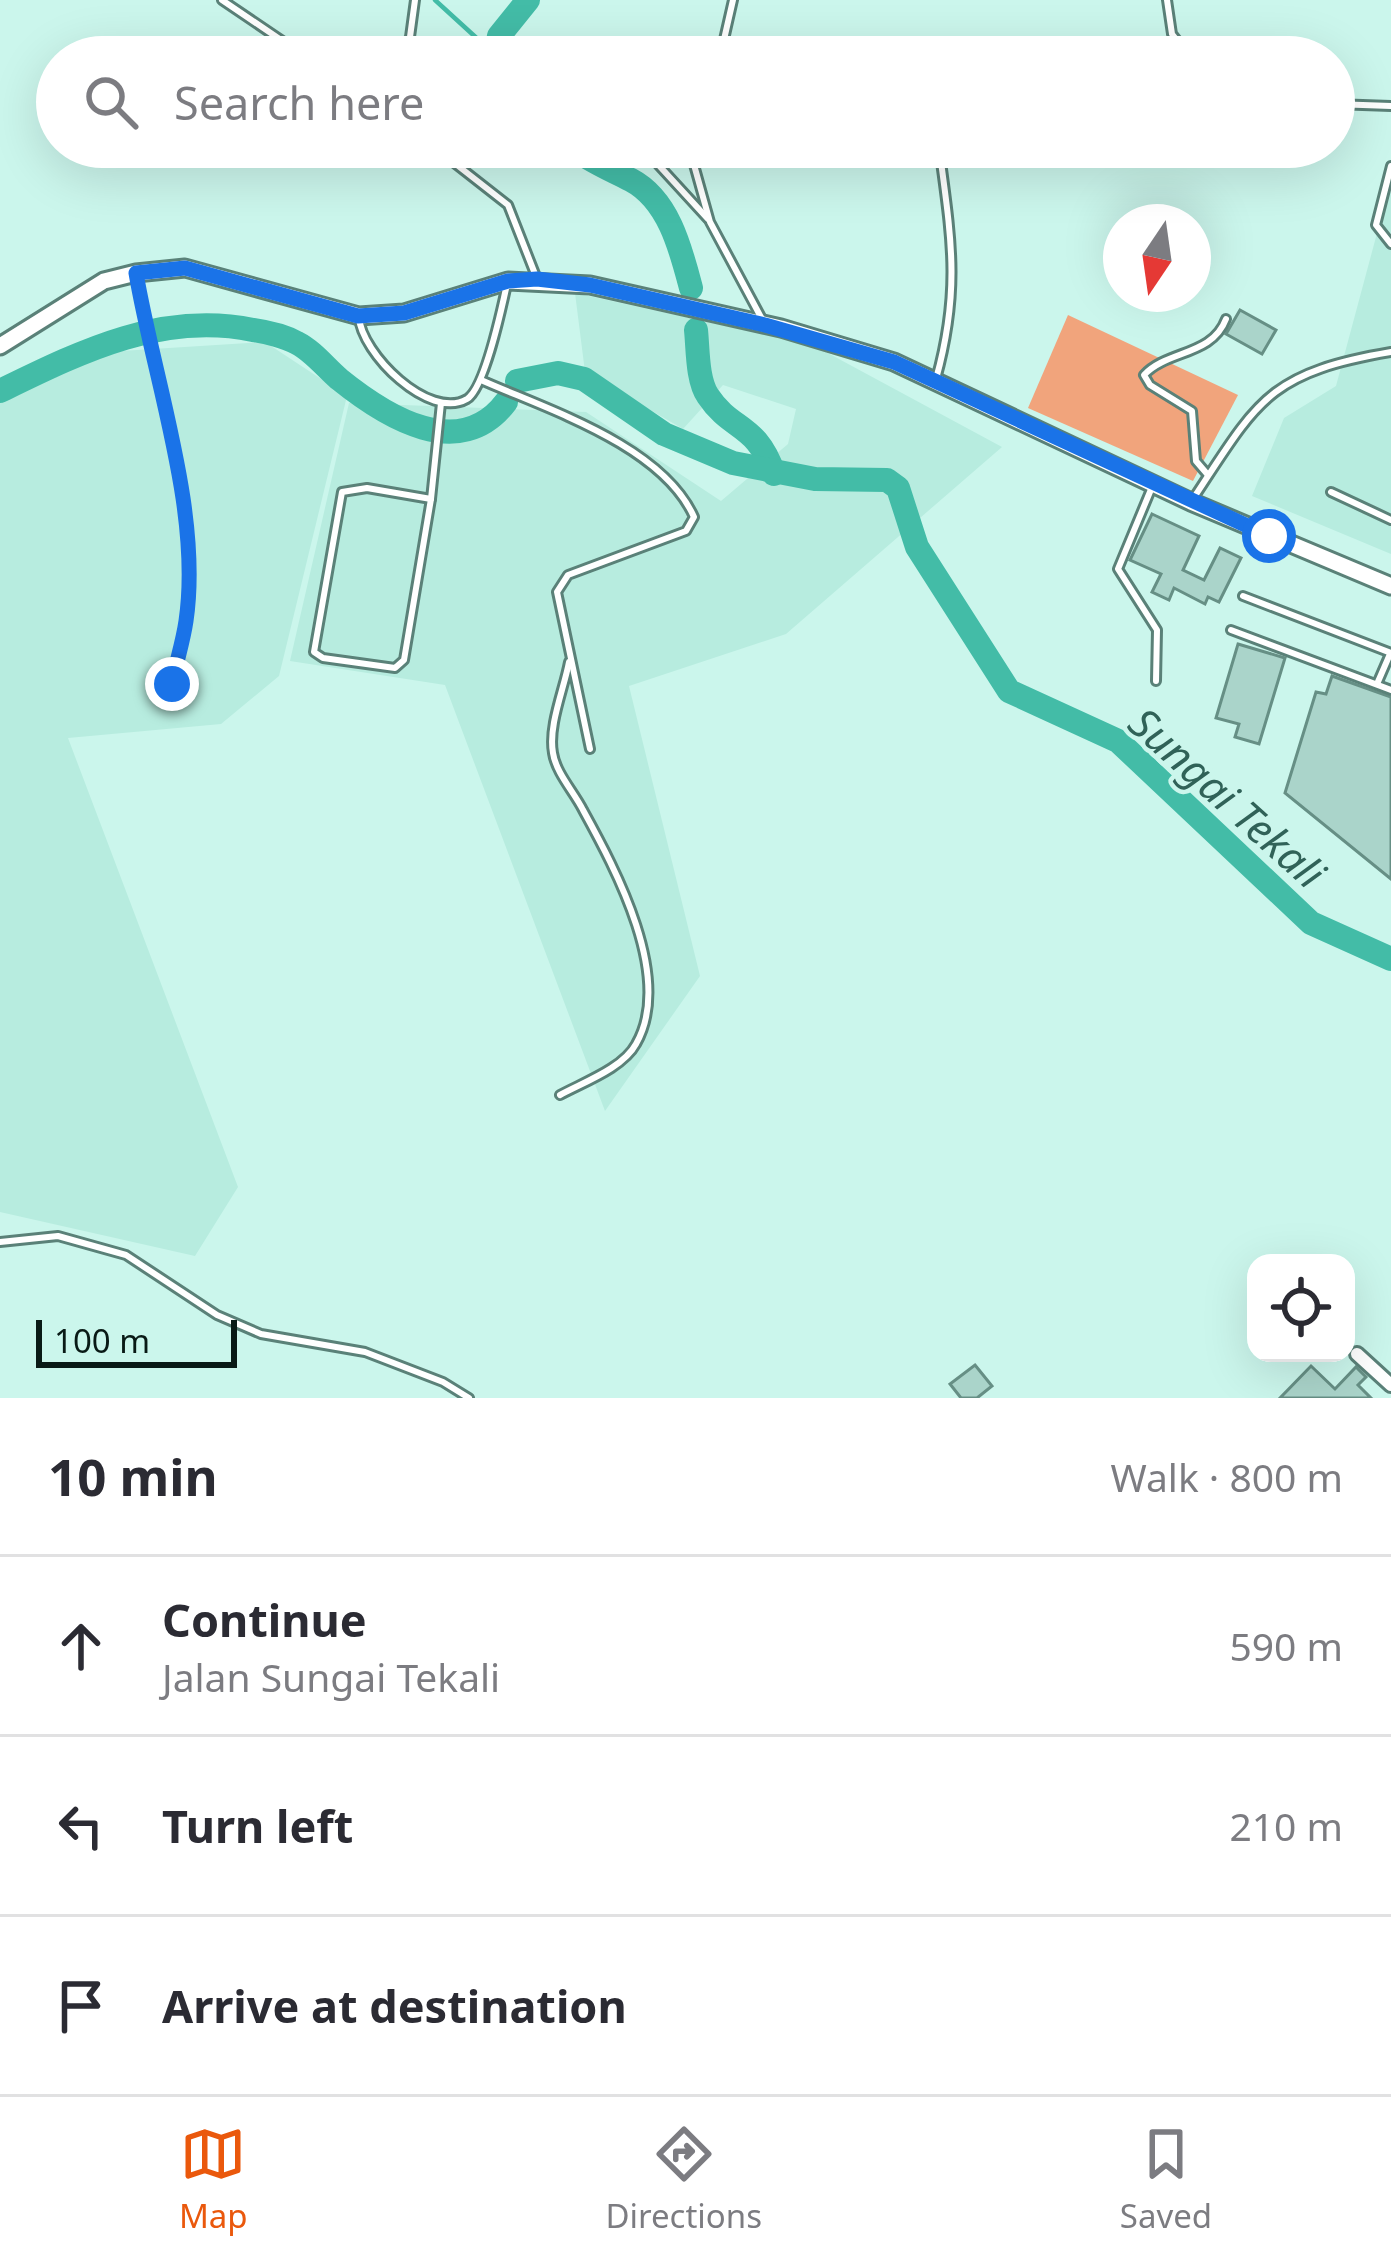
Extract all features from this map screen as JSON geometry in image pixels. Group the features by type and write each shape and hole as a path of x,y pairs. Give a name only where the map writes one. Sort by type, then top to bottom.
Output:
{"street":[{"path":"0,346 104,281 185,268 358,316 404,313 508,281 537,279 605,288 846,345 1191,502 1391,586"},
{"path":"1357,1354 1391,1385"}],"lane":[{"path":"222,0 275,36"},
{"path":"410,36 415,0"},
{"path":"725,36 733,0"},
{"path":"1166,0 1174,36"},
{"path":"1355,105 1391,106"},
{"path":"1391,166 1376,225 1391,244"},
{"path":"460,168 508,206 537,279"},
{"path":"661,168 710,222"},
{"path":"695,168 710,222 765,325"},
{"path":"935,382 952,322 956,282 942,168"},
{"path":"136,273 147,344 177,471 188,568 187,620 172,684"},
{"path":"358,316 362,338 372,354 399,378 441,403 466,399 481,380 508,281"},
{"path":"1208,476 1196,461 1192,411 1150,385 1144,375 1202,346 1219,334 1226,320"},
{"path":"1191,502 1250,413 1284,384 1324,364 1391,352"},
{"path":"481,380 593,426 652,469 692,510 686,531 568,575 556,599 590,749"},
{"path":"431,499 358,487 342,492 314,643 322,658 401,665 431,499 441,403"},
{"path":"1153,484 1118,569 1157,630 1156,681"},
{"path":"1331,492 1391,520"},
{"path":"1243,596 1391,652 1377,684"},
{"path":"1231,630 1391,690"},
{"path":"560,1096 618,1063 636,1046 650,984 649,960 606,858 554,760 553,740 570,658"},
{"path":"0,1242 58,1236 126,1255 217,1315 271,1337 365,1352 443,1382 469,1398"}],"shaded area":[{"path":"1391,181 1391,554 1252,496 1284,418 1336,386"},
{"path":"575,293 813,345 1002,447 786,634 629,686 700,976 605,1111 445,685 290,661 349,403 586,412 721,501 788,444 796,409 723,385 683,429 585,372"},
{"path":"1068,315 1238,395 1193,481 1028,408"},
{"path":"265,342 347,396 279,676 221,724 68,738 238,1187 195,1256 0,1212 0,403 105,352"}],"building":[{"path":"1240,310 1276,330 1262,354 1226,334"},
{"path":"1152,514 1199,536 1183,570 1204,580 1220,548 1241,558 1219,602 1208,597 1205,604 1174,588 1169,600 1152,592 1161,574 1130,560"},
{"path":"1238,644 1285,658 1259,744 1235,737 1239,724 1216,718"},
{"path":"1332,676 1391,697 1391,879 1285,793 1316,692 1326,694"},
{"path":"975,1365 992,1386 977,1398 961,1398 950,1384"},
{"path":"1311,1366 1335,1389 1356,1367 1366,1377 1358,1385 1371,1398 1280,1398"}],"waterway":[{"path":"435,0 474,36"},
{"path":"499,36 528,0"},
{"path":"607,168 655,200 672,227 691,288"},
{"name":"Sungai Tekali","path":"0,391 122,339 186,326 219,326 264,332 297,343 378,407 423,428 467,429 488,420 506,402"},
{"path":"696,330 704,389 717,408 752,436 774,474"},
{"name":"Sungai Tekali","path":"517,381 558,373 584,379 664,434 733,463 815,479 887,480 898,488 917,547 1009,691 1118,741 1311,923 1391,959"}],"route":[{"path":"172,684 187,620 188,568 177,471 147,344 136,273 185,268 315,308 358,316 404,313 508,281 537,279 590,285 765,325 894,362 1269,536"}]}
